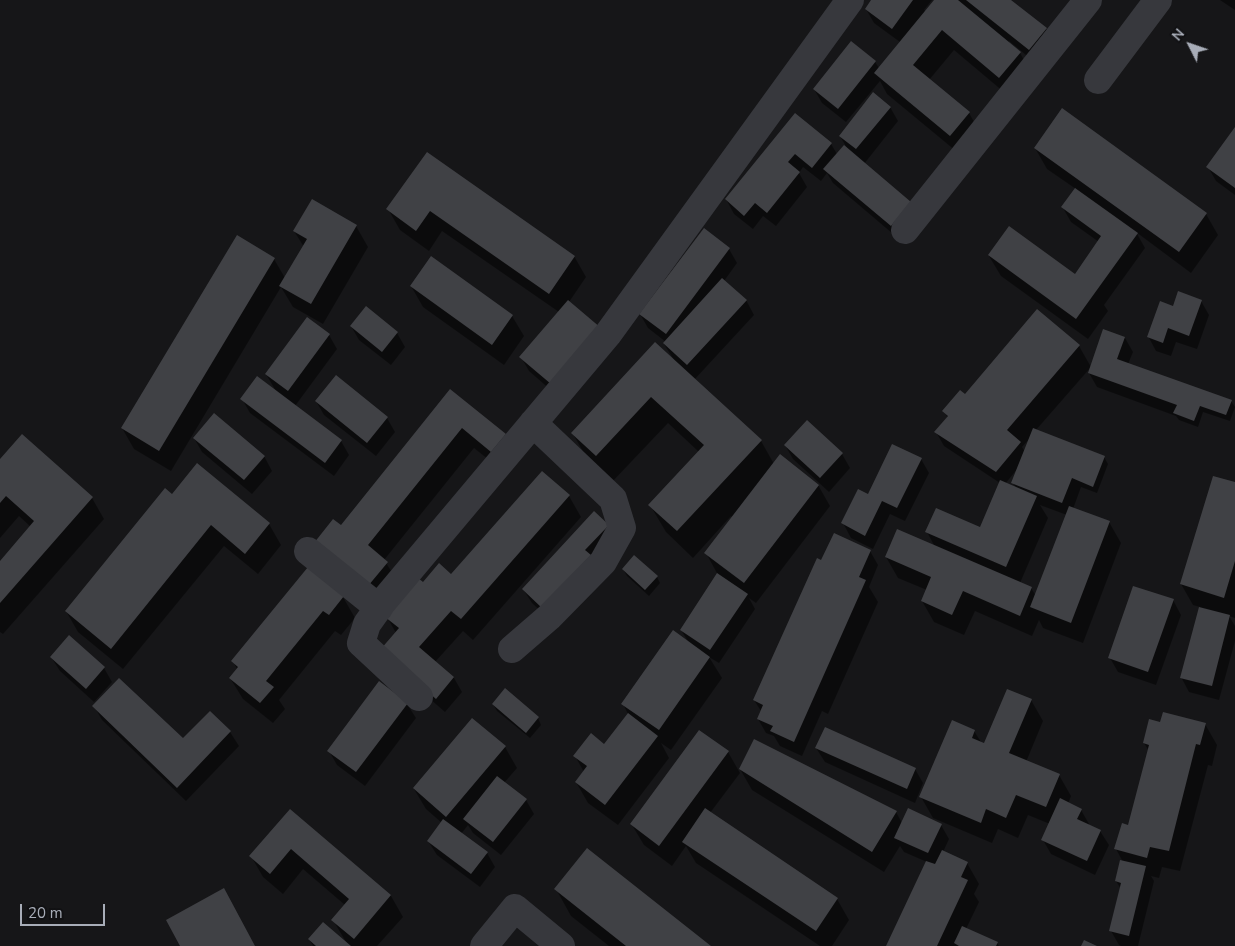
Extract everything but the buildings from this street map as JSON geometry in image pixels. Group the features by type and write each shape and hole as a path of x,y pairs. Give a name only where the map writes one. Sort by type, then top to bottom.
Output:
{"street":[{"path":"419,697 361,643 367,624 608,334 850,0"},
{"path":"905,230 1088,0"},
{"path":"1098,80 1158,0"},
{"path":"512,649 549,617 603,562 622,528 613,499 533,422"},
{"path":"308,551 379,608"},
{"path":"484,946 515,908 561,946"}]}
